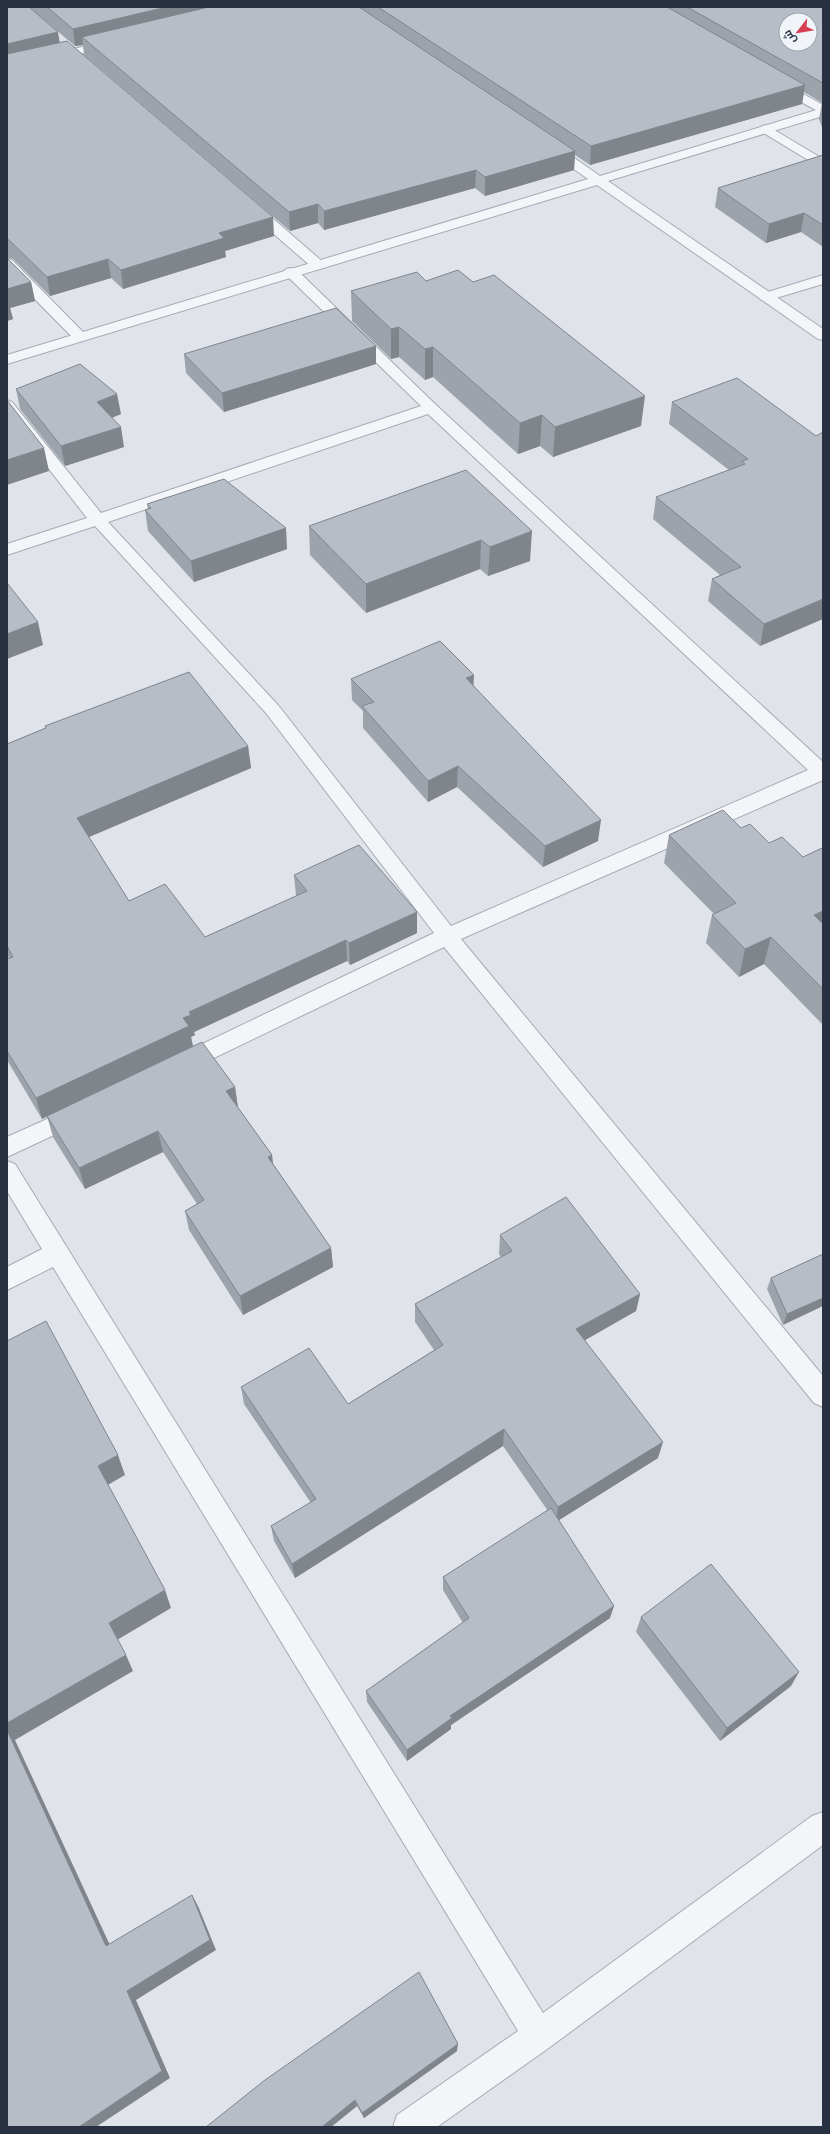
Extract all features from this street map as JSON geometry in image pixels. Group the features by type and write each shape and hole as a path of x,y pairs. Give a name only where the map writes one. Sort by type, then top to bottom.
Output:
{"street":[{"path":"7,68 126,40"},
{"path":"61,43 84,63"},
{"path":"768,78 823,111"},
{"path":"7,360 291,272 823,111"},
{"path":"766,129 823,165"},
{"path":"539,140 598,179 823,336"},
{"path":"240,198 318,265"},
{"path":"7,263 80,337"},
{"path":"163,1073 447,936 823,772 431,408 291,272"},
{"path":"766,297 823,279"},
{"path":"7,405 97,520 272,709 447,936 823,1395"},
{"path":"7,550 431,408"},
{"path":"7,1148 92,1107"},
{"path":"7,1171 539,2036"},
{"path":"7,1279 58,1253"},
{"path":"409,2127 539,2036 823,1827"}],"building":[{"path":"7,7 29,7 58,32 7,44"},
{"path":"47,7 167,7 73,29"},
{"path":"209,7 359,7 575,151 485,177 476,170 324,211 318,204 289,212 82,37"},
{"path":"378,7 667,7 805,85 591,146"},
{"path":"687,7 823,7 823,83"},
{"path":"67,41 273,217 219,233 224,238 121,270 108,259 47,277 7,239 7,54"},
{"path":"823,155 823,225 804,213 769,224 718,188"},
{"path":"7,258 31,282 7,289"},
{"path":"458,270 473,282 494,275 645,396 555,427 542,415 520,423 433,347 425,349 399,327 391,329 351,291 417,272 426,281"},
{"path":"336,308 376,346 222,393 184,354"},
{"path":"80,364 117,394 97,402 121,427 61,446 16,389"},
{"path":"737,378 816,436 823,432 823,599 764,624 712,579 741,567 656,497 745,464 742,461 748,459 672,402"},
{"path":"7,400 44,448 7,460"},
{"path":"466,470 532,531 490,547 481,540 366,584 309,526"},
{"path":"224,479 286,528 191,561 145,510 151,508 147,504"},
{"path":"7,583 38,622 7,634"},
{"path":"440,641 474,675 466,678 601,820 545,846 458,766 428,781 362,706 374,702 351,679"},
{"path":"189,672 248,746 77,818 129,901 165,884 205,937 307,891 294,875 359,845 417,912 349,943 346,940 189,1012 191,1015 183,1018 189,1026 36,1098 7,1051 7,959 13,957 7,946 7,744 46,728 45,726"},
{"path":"723,810 741,828 750,824 769,843 782,837 803,857 823,848 823,911 814,915 823,924 823,989 771,937 745,949 712,915 736,903 669,835"},
{"path":"202,1042 235,1087 226,1091 272,1155 268,1157 331,1248 240,1296 185,1211 204,1200 158,1131 79,1168 47,1116"},
{"path":"566,1197 640,1294 576,1329 663,1442 558,1507 504,1429 292,1564 271,1526 316,1499 241,1387 309,1348 348,1404 443,1345 415,1304 512,1251 500,1235"},
{"path":"823,1254 823,1298 787,1314 771,1278"},
{"path":"46,1321 118,1455 98,1466 165,1590 109,1623 126,1655 7,1723 7,1341"},
{"path":"551,1508 614,1606 450,1716 452,1718 407,1750 366,1691 469,1618 443,1577"},
{"path":"711,1564 799,1672 727,1728 641,1617"},
{"path":"7,1730 106,1946 192,1895 210,1940 127,1991 162,2071 79,2127 7,2127"},
{"path":"419,1972 458,2044 362,2113 355,2100 322,2127 206,2127 265,2080"}]}
